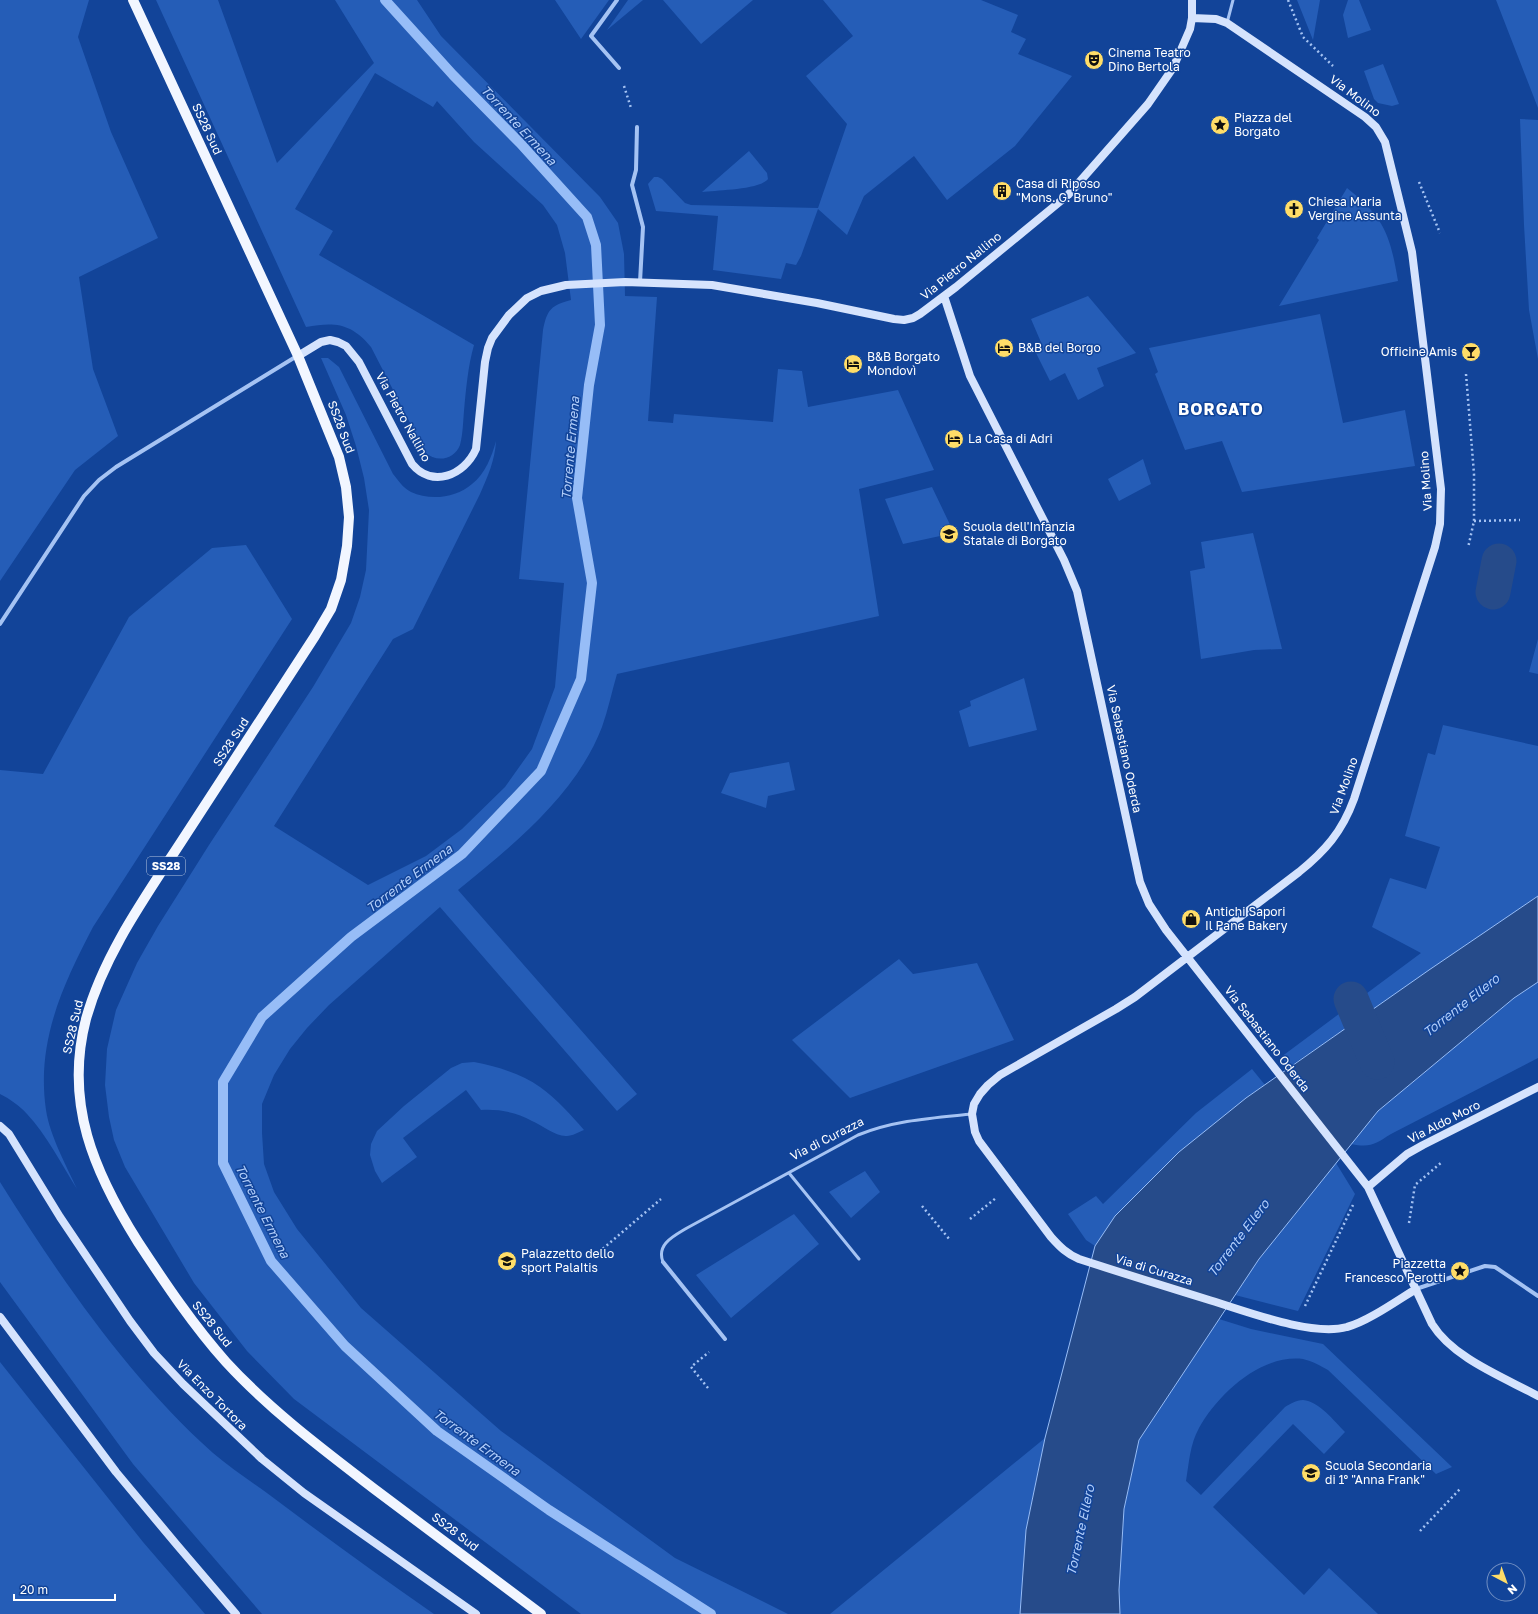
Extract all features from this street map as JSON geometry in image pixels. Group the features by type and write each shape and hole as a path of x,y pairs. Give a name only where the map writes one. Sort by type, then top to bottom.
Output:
{"main road":[{"name":"SS28 Sud","path":"133,0 298,356 339,457 346,487 349,517 347,546 341,580 331,609 161,874 111,956 94,997 81,1040 78,1062 78,1085 83,1120 91,1149 125,1221 178,1302 228,1364 259,1394 310,1439 541,1614"},
{"name":"Via Pietro Nallino","path":"298,356 321,342 330,340 346,346 359,362 412,464 418,472 430,477 442,477 452,474 463,467 472,459 476,449 488,348 492,338 509,315 527,298 541,290 566,285 625,282 712,285 904,320 913,318 944,296 1060,201 1080,182 1141,113 1173,68 1179,56 1190,29 1192,18 1192,0"},
{"name":"Via Molino","path":"1186,957 1322,853 1349,814 1435,547 1440,524 1441,489 1412,252 1388,152 1383,138 1376,127 1365,117 1228,23 1216,19 1192,18"},
{"name":"Via Sebastiano Oderda","path":"944,296 970,376 1071,576 1084,619 1140,882 1152,909 1186,957 1368,1187 1438,1334 1469,1359 1538,1396"},
{"path":"972,1114 974,1104 980,1094 1000,1075 1116,1009 1186,957"},
{"name":"Via Aldo Moro","path":"1368,1187 1412,1151 1538,1087"},
{"name":"Via di Curazza","path":"972,1114 975,1132 979,1141 1059,1247 1079,1260 1262,1316 1316,1330 1331,1330 1348,1327 1360,1322 1416,1289"},
{"name":"Via Enzo Tortora","path":"0,1126 9,1134 60,1217 130,1322 154,1352 183,1384 262,1459 304,1493 476,1614"},
{"path":"0,1317 116,1472 236,1614"}],"street":[{"path":"617,0 591,36 619,68"},
{"path":"637,127 636,170 632,185 643,227 640,282"},
{"path":"0,624 84,496 99,480 132,456 298,356"},
{"path":"663,1262 725,1339"},
{"path":"1416,1289 1485,1266 1495,1267 1538,1296"}],"lane":[{"path":"1228,23 1234,0"},
{"name":"Via di Curazza","path":"663,1262 660,1256 662,1247 670,1239 687,1228 858,1135 878,1127 916,1119 972,1114"},
{"name":"Via di Curazza","path":"789,1173 858,1259"}],"path":[{"path":"619,68 637,127"},
{"path":"1466,374 1472,439 1474,521 1468,548"},
{"path":"1474,521 1520,520"},
{"path":"1409,1226 1415,1185 1443,1161"},
{"path":"598,1252 661,1199"},
{"path":"1304,1308 1355,1200"},
{"path":"922,1206 950,1240"},
{"path":"708,1388 691,1367 725,1339"},
{"path":"1420,1531 1460,1488"}],"shaded area":[{"path":"0,0 89,0 78,37 111,132 158,238 79,277 93,369 118,436 75,470 0,581"},
{"path":"156,0 218,0 277,163 374,63 335,0 417,0 441,36 600,197 618,223 624,254 625,296 657,297 648,421 673,423 674,414 773,422 778,369 802,371 808,407 898,390 934,470 859,489 879,616 617,674 602,727 591,752 560,797 521,837 458,890 637,1094 617,1111 440,907 329,1005 307,1028 290,1049 274,1075 262,1104 264,1164 274,1192 297,1229 361,1308 501,1431 675,1558 788,1614 581,1614 294,1399 247,1351 194,1283 125,1167 114,1140 109,1117 105,1085 107,1049 116,1010 137,963 158,926 209,845 313,687 351,623 360,597 366,570 369,510 364,478 346,415 321,358 328,358 339,367 393,474 403,486 411,492 426,497 443,497 466,489 481,475 490,459 496,441 491,468 486,481 413,629 393,639 274,826 368,885 426,856 462,829 505,787 532,749 555,687 564,583 519,579 543,330 546,318 551,309 554,306 571,300 565,253 557,225 543,205 474,142 437,101 433,107 375,73 295,209 333,231 319,255 474,345 470,361 460,445 454,454 449,457 439,459 434,458 425,452 371,347 364,339 342,326 316,325 306,327"},
{"path":"555,0 609,0 581,39"},
{"path":"628,0 643,0 607,30"},
{"path":"663,0 753,0 701,44"},
{"path":"823,0 981,0 1018,15 1011,32 1026,39 1018,54 1072,76 1015,146 947,200 914,156 864,196 847,235 818,209 801,256 796,265 786,263 781,279 713,270 718,216 656,211 648,184 654,177 658,177 662,179 685,203 691,205 818,208 847,124 806,76 853,36"},
{"path":"1297,0 1320,0 1313,40"},
{"path":"1348,0 1359,0 1371,30 1348,38 1343,15"},
{"path":"1496,0 1538,0 1538,108"},
{"path":"1383,64 1399,104 1392,106 1378,103 1374,99 1364,71"},
{"path":"1520,119 1538,120 1538,359 1529,310"},
{"path":"749,151 767,173 768,179 763,183 737,189 702,192"},
{"path":"1347,188 1370,209 1384,228 1392,251 1398,281 1279,306 1319,240 1317,238"},
{"path":"1088,296 1136,353 1097,368 1104,386 1078,400 1065,373 1050,381 1035,351 1043,347 1031,319"},
{"path":"1320,314 1343,423 1405,410 1415,466 1242,492 1222,441 1185,450 1155,374 1158,372 1149,348"},
{"path":"1143,459 1151,484 1119,501 1108,479"},
{"path":"932,487 954,533 903,544 885,499"},
{"path":"1253,533 1282,649 1254,650 1201,659 1190,571 1205,568 1201,542"},
{"path":"246,545 292,619 93,927 62,992 54,1014 45,1060 44,1085 46,1110 51,1130 77,1189 47,1140 34,1122 18,1105 0,1094 0,770 43,774 129,617 212,548"},
{"path":"1538,639 1538,674 1529,672"},
{"path":"1024,678 1037,730 969,747 959,711 971,706 970,701"},
{"path":"1443,725 1538,746 1538,896 1289,1067 1281,1057 1421,953 1372,927 1390,878 1426,889 1440,847 1405,836 1428,753 1435,755"},
{"path":"789,762 795,790 768,796 766,808 721,793 730,773"},
{"path":"899,959 913,974 977,963 1014,1040 850,1098 792,1040"},
{"path":"1538,982 1538,1058 1391,1134 1377,1143 1363,1146 1351,1144 1378,1111 1514,998"},
{"path":"474,1062 508,1071 533,1082 558,1102 584,1130 571,1135 563,1136 558,1135 514,1113 481,1110 466,1090 403,1138 417,1157 382,1183 375,1171 370,1155 371,1144 377,1131 404,1106 451,1068 462,1063"},
{"path":"1252,1069 1265,1085 1246,1098 1115,1216 1095,1246 1086,1240 1068,1214 1096,1196 1103,1204 1196,1113"},
{"path":"1336,1163 1355,1194 1298,1311 1235,1295 1259,1259"},
{"path":"865,1171 880,1192 851,1218 829,1192"},
{"path":"0,1182 47,1254 98,1325 153,1393 182,1424 228,1465 354,1558 434,1614 262,1614 133,1464 0,1282"},
{"path":"794,1214 819,1244 731,1318 696,1275"},
{"path":"1219,1319 1251,1329 1323,1344 1452,1467 1436,1474 1328,1370 1313,1362 1303,1359 1287,1359 1272,1363 1242,1379 1217,1402 1199,1428 1192,1447 1186,1481 1201,1495 1285,1407 1293,1402 1303,1400 1309,1401 1331,1417 1345,1432 1324,1454 1293,1424 1213,1507 1304,1595 1329,1568 1378,1614 1120,1614 1119,1590 1124,1509 1139,1440"},
{"path":"0,1362 143,1542 205,1614 0,1614"},
{"path":"1045,1438 1026,1530 1020,1614 830,1614"}],"water":[{"name":"Torrente Ellero","path":"1538,896 1538,982 1514,998 1378,1111 1259,1259 1139,1440 1124,1509 1119,1590 1120,1614 1020,1614 1026,1530 1045,1438 1095,1246 1115,1216 1179,1152 1246,1098"}],"waterway":[{"name":"Torrente Ermena","path":"385,0 453,75 520,143 587,217 596,245 600,325 589,385 577,498 592,583 581,679 541,771 462,854 351,937 262,1017 223,1082 223,1163 271,1261 345,1346 437,1431 549,1510 711,1614"},
{"path":"1493,592 1499,561"},
{"path":"1351,999 1377,1062"}],"place":[{"name":"Cinema Teatro Dino Bertola","path":"1094,60"},
{"name":"Piazza del Borgato","path":"1220,125"},
{"name":"Casa di Riposo \"Mons. G. Bruno\"","path":"1002,191"},
{"name":"Chiesa Maria Vergine Assunta","path":"1294,209"},
{"name":"B&B del Borgo","path":"1004,348"},
{"name":"Officine Amis","path":"1471,352"},
{"name":"B&B Borgato Mondovì","path":"853,364"},
{"name":"La Casa di Adri","path":"954,439"},
{"name":"Scuola dell'Infanzia Statale di Borgato","path":"949,534"},
{"name":"Antichi Sapori Il Pane Bakery","path":"1191,919"},
{"name":"Palazzetto dello sport PalaItis","path":"507,1261"},
{"name":"Piazzetta Francesco Perotti","path":"1460,1271"},
{"name":"Scuola Secondaria di 1° \"Anna Frank\"","path":"1311,1473"}],"district":[{"name":"BORGATO","path":"1221,409"}]}
